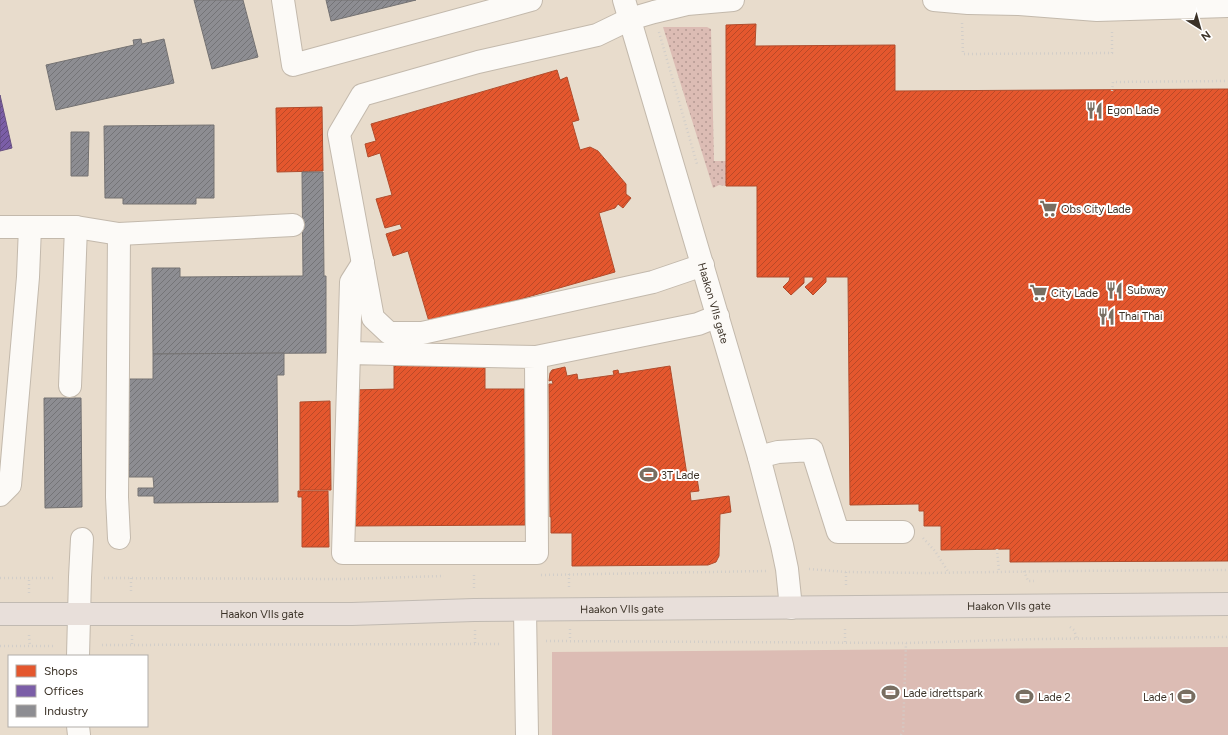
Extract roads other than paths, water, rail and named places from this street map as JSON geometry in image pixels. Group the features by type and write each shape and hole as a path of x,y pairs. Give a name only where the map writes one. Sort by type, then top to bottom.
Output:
{"main road":[{"name":"Haakon VIIs gate","path":"0,614 352,614 525,610 1228,604"}],"street":[{"path":"283,0 293,65 531,0"},
{"path":"703,265 653,282 422,333 388,333 373,318 339,134 362,95 478,62 597,35 627,9 734,0"},
{"path":"934,0 1019,4 1097,10 1228,6"},
{"name":"Haakon VIIs gate","path":"627,9 759,457 787,569 790,608"},
{"path":"0,227 76,227 119,234 293,225"},
{"path":"0,495 10,485 28,277 30,226"},
{"path":"70,386 76,227"},
{"path":"119,234 117,497 119,538"},
{"path":"363,263 351,282 343,553 537,553 536,357"},
{"path":"349,353 536,357 698,324 718,316"},
{"path":"759,457 778,452 812,450 838,532 903,532"},
{"path":"78,651 82,539"},
{"path":"525,610 527,735"}],"place":[{"name":"Egon Lade","path":"1094,110"},
{"name":"Obs City Lade","path":"1048,209"},
{"name":"Subway","path":"1114,290"},
{"name":"City Lade","path":"1038,293"},
{"name":"Thai Thai","path":"1106,316"},
{"name":"3T Lade","path":"648,475"},
{"name":"Lade idrettspark","path":"890,693"},
{"name":"Lade 2","path":"1025,697"},
{"name":"Lade 1","path":"1187,697"}]}
